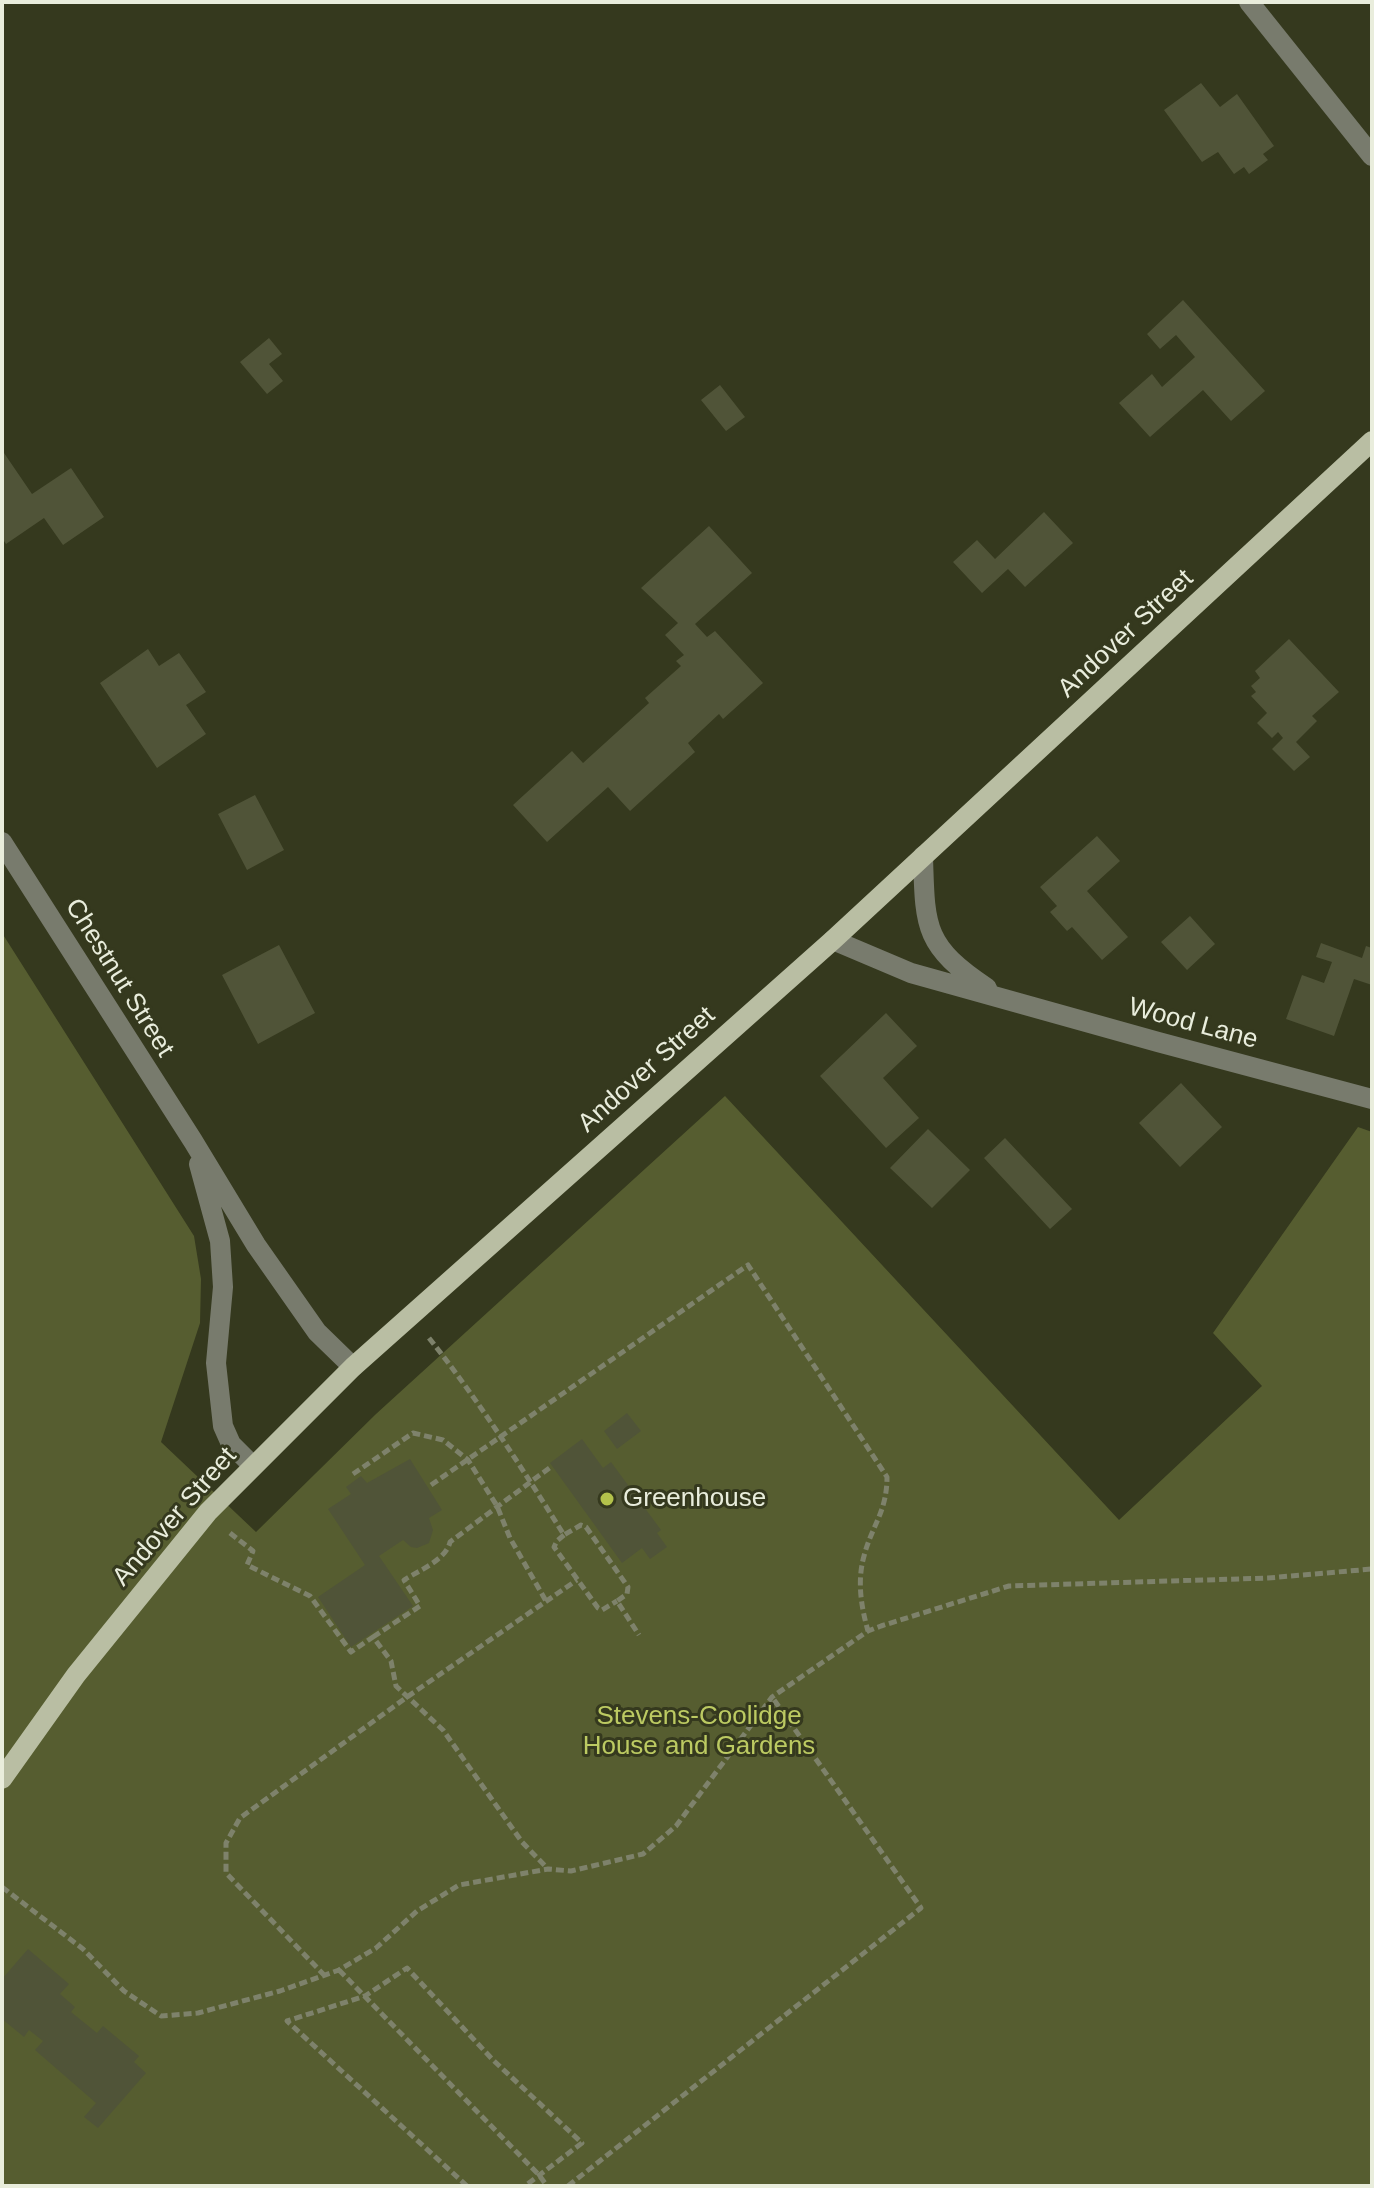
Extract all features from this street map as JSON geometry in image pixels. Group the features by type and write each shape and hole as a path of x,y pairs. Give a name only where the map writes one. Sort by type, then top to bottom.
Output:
{"main road":[{"name":"Andover Street","path":"2,1779 76,1675 208,1512 353,1367 833,940 1372,441"}],"street":[{"path":"1249,2 1372,156"},
{"name":"Chestnut Street","path":"2,842 291,1297 317,1332 353,1367"},
{"name":"Wood Lane","path":"923,856 925,915 941,952 967,975 1000,997"},
{"name":"Wood Lane","path":"833,940 911,973 1372,1099"},
{"name":"Chestnut Street","path":"193,1141 220,1241 223,1287 216,1363 223,1426 231,1444 253,1466"}],"path":[{"path":"431,1485 748,1265 887,1477 887,1499 863,1556 859,1598 868,1631"},
{"path":"411,1316 457,1373 502,1437 564,1535"},
{"path":"353,1474 413,1433 443,1440 468,1460 497,1506 510,1538 546,1601"},
{"path":"230,1533 253,1551 247,1565 310,1596 351,1652 420,1606 404,1580 436,1560 449,1549 450,1542 552,1466"},
{"path":"581,1525 586,1527 628,1587 627,1594 602,1610 598,1608 554,1547 564,1535 581,1525"},
{"path":"2,1887 83,1949 124,1991 161,2016 198,2013 280,1991 339,1970 376,1948 417,1911 459,1885 548,1869 571,1871 643,1854 676,1826 772,1697 868,1631 1009,1586 1268,1578 1372,1569"},
{"path":"325,1976 226,1873 226,1843 240,1818 407,1697 577,1580"},
{"path":"617,1601 639,1635"},
{"path":"373,1637 391,1661 396,1686 443,1730 522,1842 548,1869"},
{"path":"568,2186 921,1908 772,1697"},
{"path":"467,2186 287,2021 365,1996 407,1968 493,2060 582,2143 525,2186"},
{"path":"339,1970 547,2186"}],"green space":[{"name":"Stevens-Coolidge House and Gardens","path":"2,933 194,1236 201,1279 200,1323 161,1442 256,1532 376,1414 725,1096 1119,1520 1262,1386 1213,1333 1358,1127 1372,1132 1372,2186 2,2186"}],"building":[{"path":"1201,83 1220,107 1237,94 1274,146 1263,154 1268,160 1249,174 1244,167 1234,174 1218,152 1202,162 1164,110"},
{"path":"1183,300 1265,391 1231,421 1203,390 1150,437 1119,403 1152,374 1162,387 1195,357 1176,335 1160,349 1147,334"},
{"path":"269,338 282,354 269,364 283,381 267,394 240,362"},
{"path":"720,385 745,417 726,431 701,400"},
{"path":"2,450 32,494 71,468 104,517 63,545 44,518 6,544 2,538"},
{"path":"1044,512 1073,543 1025,587 1008,569 982,593 953,562 977,540 995,559"},
{"path":"709,526 752,573 695,624 707,637 715,631 763,683 723,719 719,714 688,743 695,752 630,811 608,787 547,842 513,805 572,751 583,763 649,703 645,698 681,666 676,661 684,655 665,635 678,623 641,588"},
{"path":"1289,639 1339,692 1312,716 1317,721 1296,742 1310,757 1294,771 1272,749 1283,738 1278,732 1272,738 1257,723 1267,713 1251,696 1256,692 1251,686 1260,678 1255,671"},
{"path":"148,649 159,666 179,653 206,692 186,705 206,734 157,768 100,683"},
{"path":"255,795 284,850 247,870 218,814"},
{"path":"1097,836 1120,861 1087,891 1128,937 1102,960 1072,927 1067,931 1050,912 1057,906 1040,887"},
{"path":"1190,916 1215,944 1187,970 1161,942"},
{"path":"1321,943 1362,958 1366,946 1372,948 1372,985 1354,979 1334,1036 1286,1019 1302,975 1324,983 1332,962 1316,957"},
{"path":"279,945 315,1013 258,1044 222,975"},
{"path":"886,1013 917,1046 883,1078 919,1118 886,1148 820,1076"},
{"path":"1181,1083 1222,1127 1180,1167 1139,1123"},
{"path":"928,1129 970,1170 932,1208 890,1168"},
{"path":"1005,1138 1072,1209 1050,1229 984,1158"},
{"path":"627,1413 641,1431 617,1449 604,1431"},
{"name":"Greenhouse","path":"582,1439 603,1468 611,1462 661,1530 657,1533 667,1547 650,1559 642,1548 622,1563 550,1463"},
{"path":"410,1459 442,1510 429,1518 433,1530 429,1543 417,1548 403,1540 379,1556 413,1606 351,1647 318,1597 365,1565 328,1509 351,1494 346,1487 361,1476 367,1483"},
{"path":"28,1949 69,1984 60,1994 75,2007 71,2012 97,2033 103,2026 139,2056 134,2062 146,2073 98,2128 84,2117 96,2103 35,2050 43,2041 29,2030 24,2037 2,2019 2,1979"}],"place":[{"name":"Greenhouse","path":"607,1499"}]}
